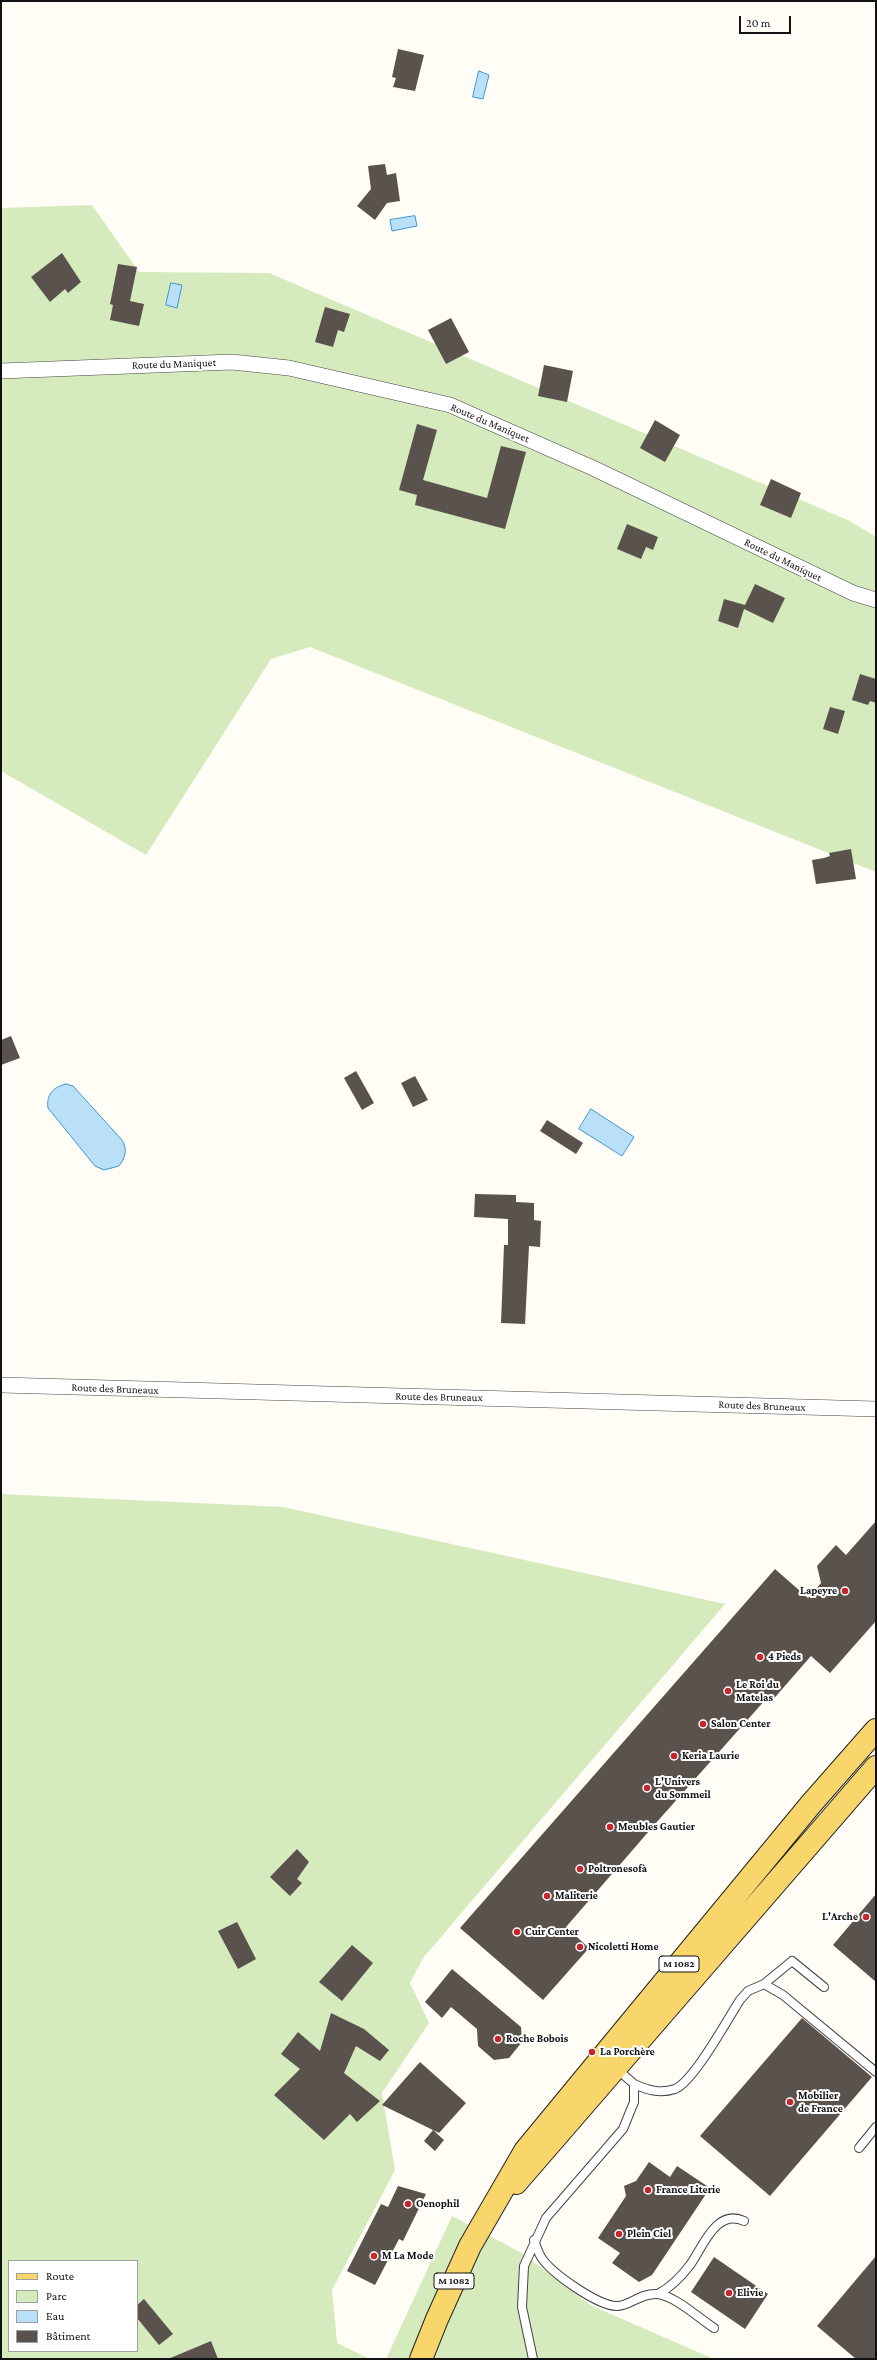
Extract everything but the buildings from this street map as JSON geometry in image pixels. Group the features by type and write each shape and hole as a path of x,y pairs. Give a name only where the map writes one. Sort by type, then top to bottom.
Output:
{"main road":[{"name":"M 1082","path":"421,2359 436,2319 470,2246 494,2206 539,2159 609,2062 812,1804 876,1730"},
{"name":"M 1082","path":"609,2062 876,1767"}],"street":[{"name":"Route du Maniquet","path":"1,372 232,362 289,368 450,405 593,468 853,593 876,600"},
{"name":"Route des Bruneaux","path":"1,1385 876,1409"}],"lane":[{"path":"609,2062 634,2084 664,2092 676,2088 695,2069 740,2000 748,1992 764,1984 792,1961 824,1987"},
{"path":"764,1984 783,1995 876,2072"},
{"path":"532,2359 522,2307 524,2266 534,2240 546,2218 623,2129 634,2102 634,2084"},
{"path":"859,2148 876,2127"},
{"path":"534,2240 542,2258 553,2270 606,2304 618,2306 643,2295 658,2294 672,2286 690,2265 718,2224 727,2218 736,2217 744,2221"},
{"path":"658,2294 675,2302 714,2328"}],"green space":[{"path":"92,205 139,272 269,273 850,521 876,537 876,872 310,647 271,659 146,855 1,771 1,208"},
{"path":"1,1494 283,1507 725,1604 423,1958 410,1983 429,2023 382,2093 395,2170 332,2290 337,2343 370,2359 1,2359"},
{"path":"452,2216 522,2253 590,2305 714,2359 386,2359"}],"water":[{"path":"479,71 489,75 483,99 473,97"},
{"path":"415,216 417,226 392,231 390,220"},
{"path":"171,283 182,285 177,308 166,305"},
{"path":"66,1084 73,1086 122,1140 125,1147 125,1154 119,1166 104,1170 95,1166 48,1108 48,1099 51,1092 57,1087"},
{"path":"591,1109 634,1137 622,1156 579,1129"}],"place":[{"name":"Lapeyre","path":"845,1591"},
{"name":"4 Pieds","path":"760,1657"},
{"name":"Le Roi du Matelas","path":"728,1691"},
{"name":"Salon Center","path":"703,1724"},
{"name":"Keria Laurie","path":"674,1756"},
{"name":"L'Univers du Sommeil","path":"647,1788"},
{"name":"Meubles Gautier","path":"610,1827"},
{"name":"Poltronesofà","path":"580,1869"},
{"name":"Maliterie","path":"547,1896"},
{"name":"L'Arche","path":"866,1917"},
{"name":"Cuir Center","path":"517,1932"},
{"name":"Nicoletti Home","path":"580,1947"},
{"name":"Roche Bobois","path":"498,2039"},
{"name":"La Porchère","path":"592,2052"},
{"name":"Mobilier de France","path":"790,2102"},
{"name":"France Literie","path":"648,2190"},
{"name":"Oenophil","path":"408,2204"},
{"name":"Plein Ciel","path":"619,2234"},
{"name":"M La Mode","path":"374,2256"},
{"name":"Elivie","path":"729,2293"}]}
